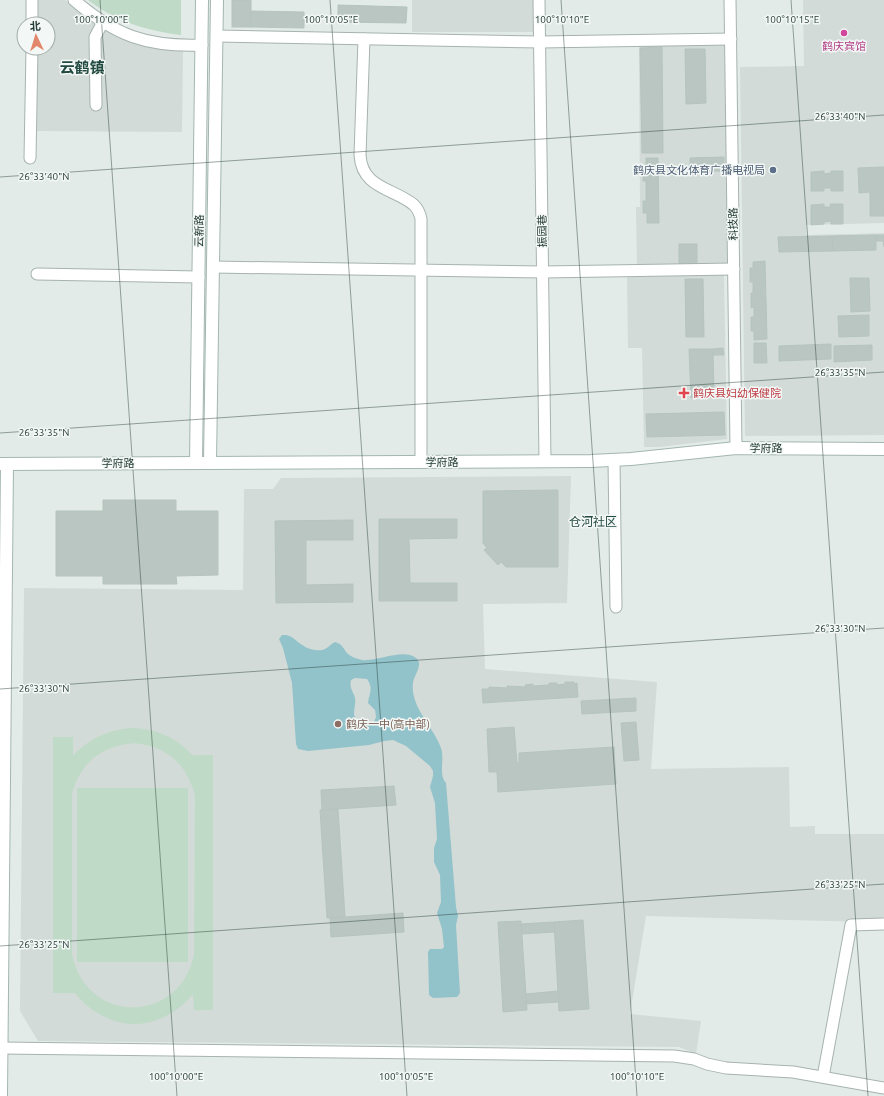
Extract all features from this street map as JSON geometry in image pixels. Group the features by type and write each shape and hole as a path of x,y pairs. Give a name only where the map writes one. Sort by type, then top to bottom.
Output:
{"street":[{"path":"32,0 32,16"},
{"path":"74,0 103,22 126,35 169,45 202,46"},
{"name":"云新路","path":"196,462 202,0"},
{"name":"云新路","path":"210,462 217,0"},
{"name":"振园巷","path":"539,0 545,462"},
{"name":"科技路","path":"730,0 736,448"},
{"path":"96,105 95,36 103,22"},
{"path":"217,36 540,42 731,39"},
{"path":"364,39 360,161 365,173 372,181 415,206 419,213 422,226 421,462"},
{"path":"30,158 32,56"},
{"path":"213,267 543,272 734,269"},
{"path":"37,274 198,277"},
{"name":"学府路","path":"3,464 196,462 545,462 614,460 736,448 884,449"},
{"path":"614,460 616,607"},
{"path":"2,1096 3,464"},
{"path":"823,1077 851,926 884,924"},
{"path":"1,1048 674,1056 694,1059 707,1064 726,1068 793,1072 884,1088"}],"shaded area":[{"path":"35,0 65,0 94,24 122,38 183,51 182,132 35,131 35,56 56,56 56,16 35,16"},
{"path":"412,0 533,0 533,32 412,32"},
{"path":"803,0 884,0 884,223 806,225 806,235 884,233 884,435 745,436 740,67 804,66"},
{"path":"639,45 724,45 730,266 637,267 636,207 640,207"},
{"name":"鹤庆县妇幼保健院","path":"724,275 727,439 659,447 644,447 642,348 628,348 627,277"},
{"name":"鹤庆一中(高中部)","path":"571,476 567,603 483,604 485,669 657,682 651,769 789,767 790,827 815,826 815,834 884,834 884,917 867,922 646,916 630,1014 701,1021 696,1054 679,1047 38,1041 20,1011 24,588 243,590 244,489 273,489 281,478"}],"green space":[{"path":"88,0 181,0 181,35 156,31 132,24 109,14"},
{"path":"132,728 158,732 173,739 187,749 193,756 213,755 213,1010 194,1010 193,994 180,1007 165,1016 150,1022 134,1024 118,1022 103,1016 88,1006 75,993 53,993 53,737 73,737 73,756 86,744 100,736 123,729","holes":["134,743 165,752 173,758 186,774 195,795 194,955 185,978 171,994 152,1004 133,1007 113,1004 95,994 81,977 72,954 72,794 80,773 86,765 102,752 122,745"]},
{"path":"77,788 188,788 188,962 77,962"}],"water":[{"path":"282,635 286,635 305,647 318,650 326,649 335,642 341,645 349,655 362,660 404,654 411,655 418,660 419,666 413,683 413,692 418,708 441,748 442,775 446,783 458,916 456,925 460,993 457,997 433,998 429,995 428,952 430,949 442,949 444,947 442,929 437,913 441,902 440,875 434,862 434,848 437,839 435,803 430,787 433,771 430,766 406,746 393,740 369,745 308,751 298,749 296,744 292,683 283,648 279,639","holes":["355,678 367,679 371,688 368,703 375,710 376,717 375,721 371,725 362,724 355,717 355,698 350,685 351,680"]}],"building":[{"path":"232,0 251,0 251,27 232,27"},
{"path":"338,5 407,7 406,23 338,22"},
{"path":"251,11 304,12 304,28 251,27"},
{"path":"662,47 663,153 642,153 640,48"},
{"path":"685,49 705,49 706,103 686,104"},
{"path":"724,157 724,171 690,171 690,158"},
{"path":"646,158 658,158 659,223 647,223 647,213 643,213 643,201 646,201 646,181 643,181 643,170 646,170"},
{"path":"884,167 884,216 870,216 870,192 859,193 858,168"},
{"path":"824,171 824,174 831,173 831,171 843,171 843,191 831,191 831,188 824,188 824,191 811,191 811,172"},
{"path":"824,204 824,207 831,207 830,204 843,204 843,224 831,224 831,221 824,222 824,224 811,225 811,205"},
{"path":"876,235 884,235 884,247 883,241 876,241"},
{"path":"876,235 876,250 833,251 832,236"},
{"path":"832,236 833,251 779,252 778,237"},
{"path":"679,244 697,244 697,264 679,264"},
{"path":"765,261 767,339 754,340 754,331 751,331 751,317 754,317 754,307 751,308 753,282 750,282 750,268 753,268 753,262"},
{"path":"850,278 869,278 870,311 851,312"},
{"path":"685,279 703,279 704,337 686,337"},
{"path":"869,315 869,336 839,337 838,316"},
{"path":"754,343 766,343 767,363 754,363"},
{"path":"831,344 831,359 779,361 779,346"},
{"path":"872,345 872,360 834,362 834,346"},
{"path":"723,348 724,355 713,355 713,349"},
{"path":"689,349 713,349 714,397 691,398"},
{"path":"724,412 725,435 647,437 646,414"},
{"path":"558,490 558,567 506,567 501,562 498,565 484,550 487,548 483,543 483,491"},
{"path":"103,500 176,500 176,511 218,511 218,575 176,576 177,584 103,584 103,576 56,576 56,511 103,511"},
{"path":"379,519 457,519 457,538 409,539 410,583 457,583 457,601 379,601"},
{"path":"353,520 353,540 306,540 306,585 353,584 353,602 276,603 275,521"},
{"path":"565,682 574,682 574,684 577,683 578,697 483,703 482,689 489,689 489,687 526,687 525,685 549,685 549,683 557,683 557,685 565,684"},
{"path":"636,698 636,711 582,714 581,701"},
{"path":"636,722 639,760 624,761 621,723"},
{"path":"514,727 517,763 519,763 519,753 614,747 616,784 498,792 497,772 489,772 487,729"},
{"path":"394,786 396,805 322,810 321,790"},
{"path":"338,809 345,917 327,918 320,810"},
{"path":"403,913 404,932 331,937 330,918"},
{"path":"583,920 589,1009 559,1011 554,922"},
{"path":"521,921 527,1010 503,1012 498,922"},
{"path":"554,922 554,932 522,934 521,924"},
{"path":"558,991 559,1002 526,1004 526,994"}],"place":[{"name":"鹤庆宾馆","path":"844,33"},
{"name":"鹤庆县文化体育广播电视局","path":"773,170"},
{"name":"鹤庆县妇幼保健院","path":"684,393"},
{"name":"鹤庆一中(高中部)","path":"338,724"}],"district":[{"name":"云鹤镇","path":"82,67"},
{"name":"仓河社区","path":"593,521"}]}
